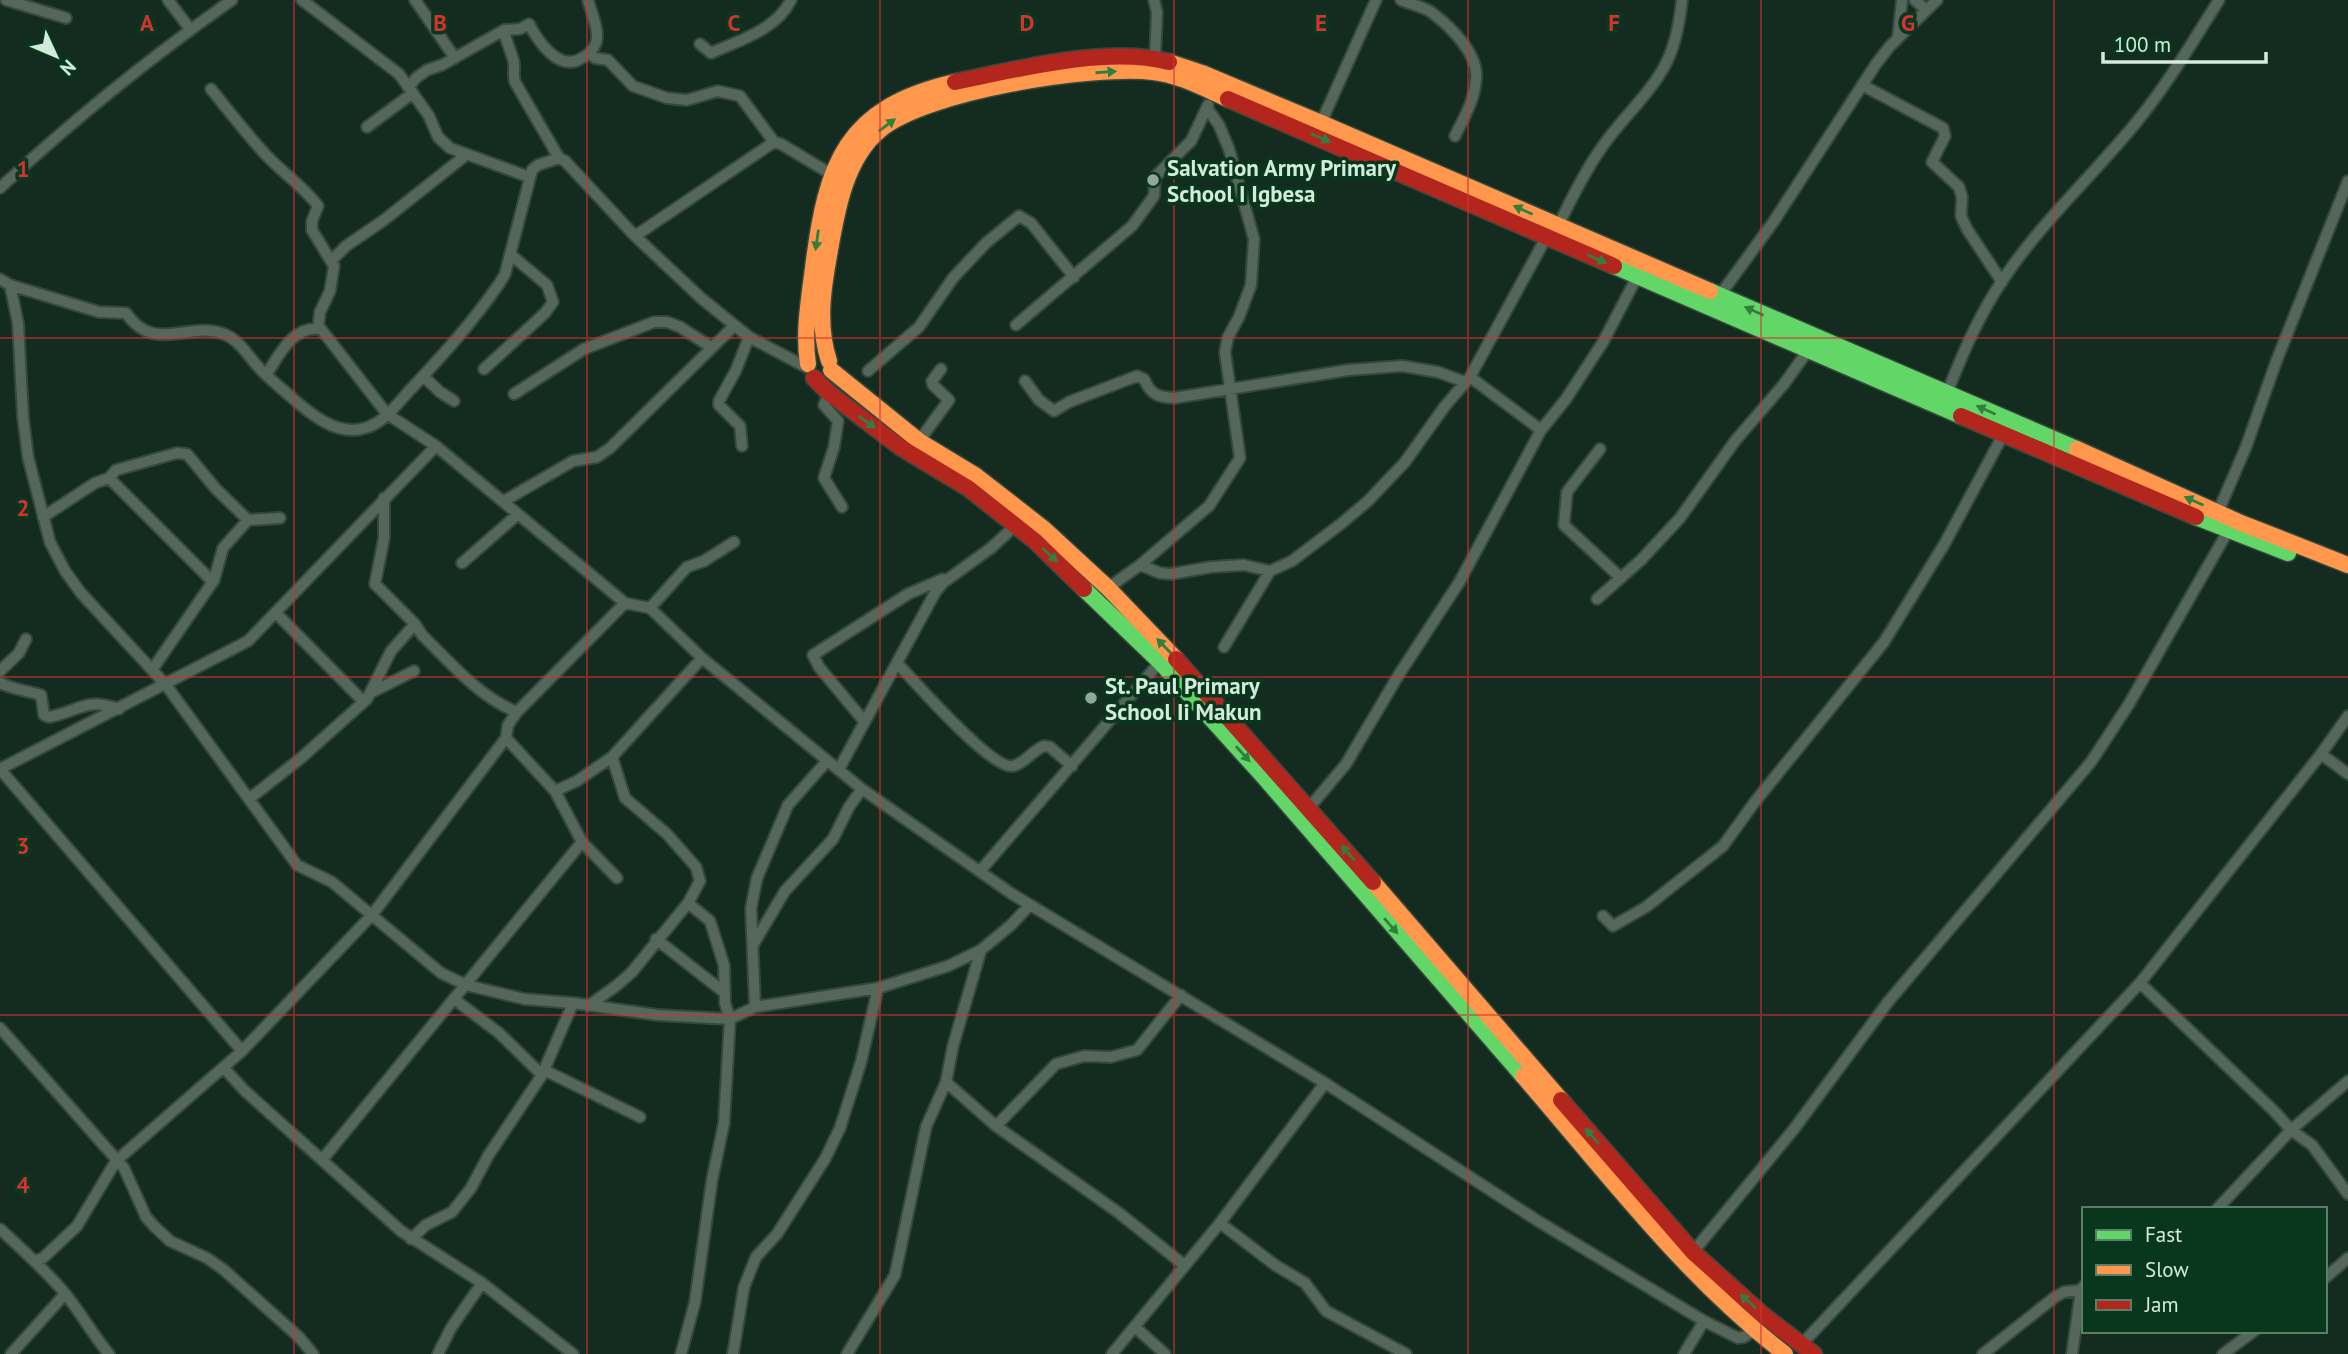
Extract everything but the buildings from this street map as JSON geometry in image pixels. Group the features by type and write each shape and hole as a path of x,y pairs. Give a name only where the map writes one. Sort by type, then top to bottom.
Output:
{"street":[{"path":"6,0 66,18"},
{"path":"168,0 191,29"},
{"path":"0,188 93,106 232,0"},
{"path":"302,0 399,74 429,116 438,137 450,148 529,177"},
{"path":"415,0 455,58"},
{"path":"367,127 411,90 416,78 427,70 442,65 504,30 520,29 529,24 544,47 566,62 575,62 590,53 596,44 597,34 588,0"},
{"path":"700,44 711,53 760,31 776,19 791,0"},
{"path":"1154,0 1157,12 1155,58"},
{"path":"1321,123 1376,0"},
{"path":"1401,0 1429,10 1471,54 1477,72 1474,93 1455,136"},
{"path":"1224,647 1270,571 1292,561 1368,501 1405,462 1468,379 1598,152 1663,70 1677,33 1682,0"},
{"path":"1898,37 1902,0"},
{"path":"1915,0 1926,10"},
{"path":"1720,295 1773,221 1875,64 1898,37 1937,0"},
{"path":"1947,393 1975,326 2002,282 2029,245 2134,125 2167,83 2219,0"},
{"path":"504,30 508,51 514,60 512,74 515,82 559,158 565,161 670,271 734,326 824,378 830,366"},
{"path":"590,53 595,58 608,60 633,86 667,98 687,100 718,91 740,96 774,142 831,174"},
{"path":"1785,1354 1754,1330 1690,1269 1263,776 1160,662 1083,586 1015,526 968,488 900,447 829,393 810,370 808,315 819,221 831,174 861,127 880,110 916,92 1046,65 1108,58 1155,58 1194,69 1321,123 1552,231 1637,277 2228,531 2348,575"},
{"path":"2348,565 2218,512 1720,295 1210,100 1189,82 1153,72 1100,73 957,96 922,106 885,125 863,150 846,178 834,219 822,312 823,342 830,366 844,383 919,441 995,490 1043,528 1108,589 1200,684 1693,1252 1763,1315 1807,1349 2140,983 2348,716"},
{"path":"1862,85 1942,128 1945,136 1932,162 1959,187 1962,197 1961,216 1966,229 2002,282"},
{"path":"211,89 266,155 317,206 312,230 334,266 330,291 320,312 318,328"},
{"path":"1016,325 1139,219 1154,196 1155,177 1191,141 1210,100"},
{"path":"1108,589 1140,565 1213,501 1240,458 1226,352 1228,337 1251,285 1254,272 1254,239 1229,149 1210,100"},
{"path":"635,236 774,142"},
{"path":"332,260 346,246 384,220 466,155"},
{"path":"5,282 99,312 127,313 139,326 157,336 211,331 223,333 236,340 266,375 306,410 327,424 357,430 366,428 387,414 423,376 471,323 499,284 505,274 531,170 559,158"},
{"path":"2218,512 2246,447 2276,362 2348,181"},
{"path":"868,371 919,327 953,278 986,243 1019,216 1031,223 1074,277"},
{"path":"484,369 545,313 553,302 547,285 510,254"},
{"path":"1309,808 1346,764 1398,676 1460,581 1541,430 1566,399 1603,342 1637,277"},
{"path":"5,282 18,323 28,457 50,542 65,571 80,593 166,685 297,865 332,882 441,972 466,985 524,999 657,1015 730,1019 755,1007 878,988 948,966 981,950 1030,905"},
{"path":"514,394 584,349 654,322 667,322 680,327 711,346"},
{"path":"503,502 573,461 597,457 603,453 734,326"},
{"path":"266,375 287,342 306,331 318,328 324,332 387,414 436,446 625,603 650,608 702,658 862,789 1030,905 1325,1083 1538,1221 1704,1321 1738,1338 1754,1330"},
{"path":"741,446 740,426 719,405 719,401 736,370 749,337"},
{"path":"1597,599 1680,518 1735,441 1784,384 1809,349"},
{"path":"1025,380 1040,400 1054,411 1069,402 1137,376 1144,379 1150,392 1169,398 1184,398 1348,370 1402,366 1468,379 1541,430"},
{"path":"919,441 949,400 933,385 932,381 941,369"},
{"path":"423,376 454,401"},
{"path":"829,393 824,405 838,421 834,447 824,478 842,507"},
{"path":"1603,916 1614,926 1646,907 1723,846 1754,803 1884,642 1944,543 2003,435"},
{"path":"242,1051 0,769 248,641 436,446"},
{"path":"1600,449 1567,492 1564,525 1621,578"},
{"path":"43,517 95,482 109,478 116,470 177,453 187,454 216,489 248,520"},
{"path":"109,478 213,582"},
{"path":"384,498 384,538 375,584 415,624 422,635 483,693 517,712"},
{"path":"462,563 517,515"},
{"path":"152,670 213,582 223,548 248,520 280,518"},
{"path":"839,769 932,598 944,582 991,548 1015,526"},
{"path":"1693,1252 1794,1129 1888,1002 2091,762 2129,704 2228,531"},
{"path":"650,608 687,567 704,561 734,542"},
{"path":"1140,565 1160,573 1171,574 1244,565 1270,571"},
{"path":"864,721 819,667 813,655 908,594 943,579 944,582"},
{"path":"35,1261 43,1258 77,1226 116,1161 242,1051 372,915 506,738 508,725 517,712 625,603"},
{"path":"276,612 364,702"},
{"path":"249,799 310,751 364,702 372,692 391,652 415,624"},
{"path":"0,671 19,653 26,639"},
{"path":"555,791 577,782 612,757 702,658"},
{"path":"981,870 1160,662"},
{"path":"897,663 958,728 982,750 1004,765 1016,765 1044,746 1051,747 1072,766"},
{"path":"372,692 414,671"},
{"path":"0,682 14,690 26,690 41,695 44,715 49,717 78,706 97,703 119,709"},
{"path":"506,738 555,791 582,842 617,878"},
{"path":"2321,754 2348,774"},
{"path":"588,1006 622,981 688,904 701,880 696,866 667,834 625,798 612,757"},
{"path":"755,1007 751,908 757,878 788,805 827,761"},
{"path":"751,948 785,891 833,839 849,807 862,789"},
{"path":"322,1160 582,842"},
{"path":"681,1354 695,1302 712,1180 724,1123 730,1019 724,965 710,921 688,904"},
{"path":"656,939 725,993"},
{"path":"847,1354 895,1275 926,1127 946,1082 953,1046 981,950"},
{"path":"2140,983 2291,1130 2312,1145 2348,1194"},
{"path":"733,1354 744,1287 756,1257 777,1234 836,1137 862,1062 878,988"},
{"path":"996,1126 1056,1064 1084,1056 1111,1057 1137,1050 1181,995"},
{"path":"454,999 499,1033 543,1073 640,1117"},
{"path":"411,1239 426,1225 447,1216 462,1201 543,1073 573,1003"},
{"path":"0,1028 124,1168 146,1217 162,1235 224,1270 299,1337 313,1354"},
{"path":"224,1068 245,1091 411,1239 482,1283 573,1354"},
{"path":"2219,1207 2291,1130 2348,1081"},
{"path":"946,1082 996,1126 1119,1213 1184,1265"},
{"path":"1112,1354 1220,1223 1325,1083"},
{"path":"1220,1223 1275,1265 1305,1283 1326,1311 1406,1354"},
{"path":"0,1229 35,1261 65,1294 109,1354"},
{"path":"2327,1276 2344,1262 2348,1277"},
{"path":"438,1354 451,1328 482,1283"},
{"path":"1983,1354 2055,1297 2082,1288 2072,1354"},
{"path":"11,1354 65,1294"},
{"path":"1684,1354 1704,1321"},
{"path":"1135,1327 1166,1354"},
{"path":"2223,1354 2251,1333"}],"traffic: fast":[{"path":"1614,266 1961,416"},
{"path":"1710,291 2077,449"},
{"path":"2196,517 2288,553"},
{"path":"1084,589 1160,662 1263,776 1523,1076"}],"traffic: slow":[{"path":"1169,62 1321,123 1710,291"},
{"path":"829,361 823,333 822,306 836,218 851,169 868,142 880,130 903,116 971,93 1053,77 1092,73 1153,72 1173,76 1228,99"},
{"path":"808,364 806,328 818,231 825,198 848,145 865,124 888,107 918,93 955,82"},
{"path":"831,370 919,441 975,475 1043,528 1108,588 1176,659"},
{"path":"2077,449 2241,523 2348,565"},
{"path":"1373,882 1561,1100"},
{"path":"1523,1076 1647,1222 1713,1291 1785,1354"}],"traffic: jam":[{"path":"955,82 1090,58 1144,58 1169,62"},
{"path":"1228,99 1614,266"},
{"path":"814,378 829,393 900,447 968,488 1035,541 1084,589"},
{"path":"1961,416 2196,517"},
{"path":"1176,659 1373,882"},
{"path":"1561,1100 1693,1252 1763,1315 1814,1354"}],"place":[{"name":"Salvation Army Primary School I Igbesa","path":"1153,180"},
{"name":"St. Paul Primary School Ii Makun","path":"1091,698"}]}
